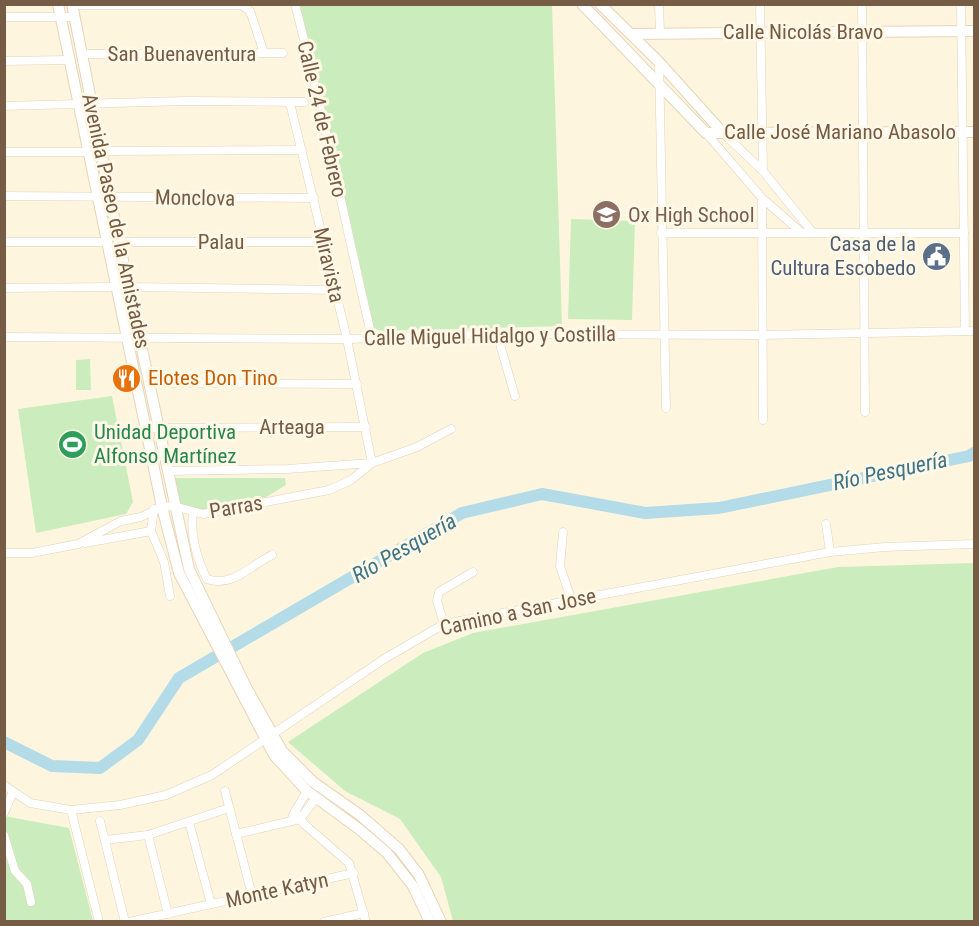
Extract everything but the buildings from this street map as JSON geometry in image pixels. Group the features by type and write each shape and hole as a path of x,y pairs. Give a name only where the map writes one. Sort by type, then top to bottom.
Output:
{"street":[{"name":"Avenida Paseo de la Amistades","path":"58,4 126,337 164,507 189,569 242,688 280,763 311,794 387,853 413,886 430,921"},
{"name":"Calle 24 de Febrero","path":"295,4 316,81 339,198 372,338"},
{"path":"582,4 706,133 762,198 802,233"},
{"path":"600,4 659,62 722,132 763,171 813,233"},
{"path":"659,4 660,33"},
{"path":"760,4 763,171"},
{"path":"862,4 865,412"},
{"path":"961,4 969,132 964,233 965,331"},
{"name":"Avenida Paseo de la Amistades","path":"72,5 100,151 168,471 164,507"},
{"path":"72,5 241,5 250,11 264,53"},
{"path":"4,17 74,17"},
{"name":"Calle Nicolás Bravo","path":"632,34 975,31"},
{"name":"San Buenaventura","path":"81,54 284,53"},
{"path":"4,61 68,60"},
{"path":"659,62 666,408"},
{"path":"4,106 185,100 304,102"},
{"name":"Miravista","path":"290,103 347,339 372,463"},
{"name":"Calle José Mariano Abasolo","path":"706,133 969,132"},
{"path":"100,151 302,150"},
{"path":"4,152 88,152"},
{"name":"Monclova","path":"4,196 314,198"},
{"path":"762,198 763,420"},
{"path":"661,233 964,233"},
{"path":"4,242 106,242"},
{"name":"Palau","path":"119,242 324,242"},
{"path":"129,287 335,290"},
{"path":"4,288 116,288"},
{"name":"Calle Miguel Hidalgo y Costilla","path":"4,337 347,339 497,334 762,335 975,330"},
{"path":"497,334 515,396"},
{"path":"149,383 357,384"},
{"name":"Arteaga","path":"146,428 159,426 366,427"},
{"name":"Parras","path":"164,507 193,513 215,513 329,490 359,475 372,463 396,456 451,429"},
{"path":"168,471 287,469 372,463"},
{"path":"151,531 164,507"},
{"path":"78,544 121,521 141,517 164,507"},
{"path":"193,513 192,523 200,564 207,579 216,582 230,580 272,555"},
{"path":"826,524 830,552"},
{"path":"4,553 32,553 151,531"},
{"path":"151,531 164,562 170,596"},
{"path":"563,532 560,566 571,599"},
{"name":"Camino a San Jose","path":"4,785 30,803 71,810 120,805 166,795 212,775 403,646 444,624 830,552 885,547 975,544"},
{"path":"444,624 437,601 439,592 473,573"},
{"name":"Avenida Paseo de la Amistades","path":"268,736 294,765 399,849 420,875 441,921"},
{"path":"225,791 252,895"},
{"path":"4,813 13,792"},
{"path":"236,834 290,822 297,816 311,794"},
{"path":"105,840 148,835 229,808"},
{"path":"71,810 99,921"},
{"path":"297,816 344,856 354,873 366,921"},
{"path":"100,821 127,921"},
{"path":"189,822 211,904"},
{"path":"4,835 15,871 27,884 30,902"},
{"path":"148,835 168,914"},
{"name":"Monte Katyn","path":"127,921 354,873"},
{"path":"324,921 364,912"}],"green space":[{"path":"298,5 552,5 562,326 380,331 374,328 320,87"},
{"path":"571,219 635,221 632,320 568,319"},
{"path":"90,359 91,390 76,390 76,360"},
{"name":"Unidad Deportiva Alfonso Martínez","path":"112,396 133,502 126,514 36,533 18,409"},
{"path":"175,478 285,478 286,485 261,500 227,507 181,511"},
{"path":"974,563 974,921 453,921 441,877 400,819 345,791 288,742 423,653 473,633 838,567"},
{"path":"4,816 69,828 93,921 5,921"}],"waterway":[{"name":"Río Pesquería","path":"4,742 52,766 100,768 138,740 179,678 462,513 542,494 645,513 719,508 969,456 974,453"}],"place":[{"name":"Ox High School","path":"607,215"},
{"name":"Casa de la Cultura Escobedo","path":"937,256"},
{"name":"Elotes Don Tino","path":"127,378"},
{"name":"Unidad Deportiva Alfonso Martínez","path":"73,444"}]}
